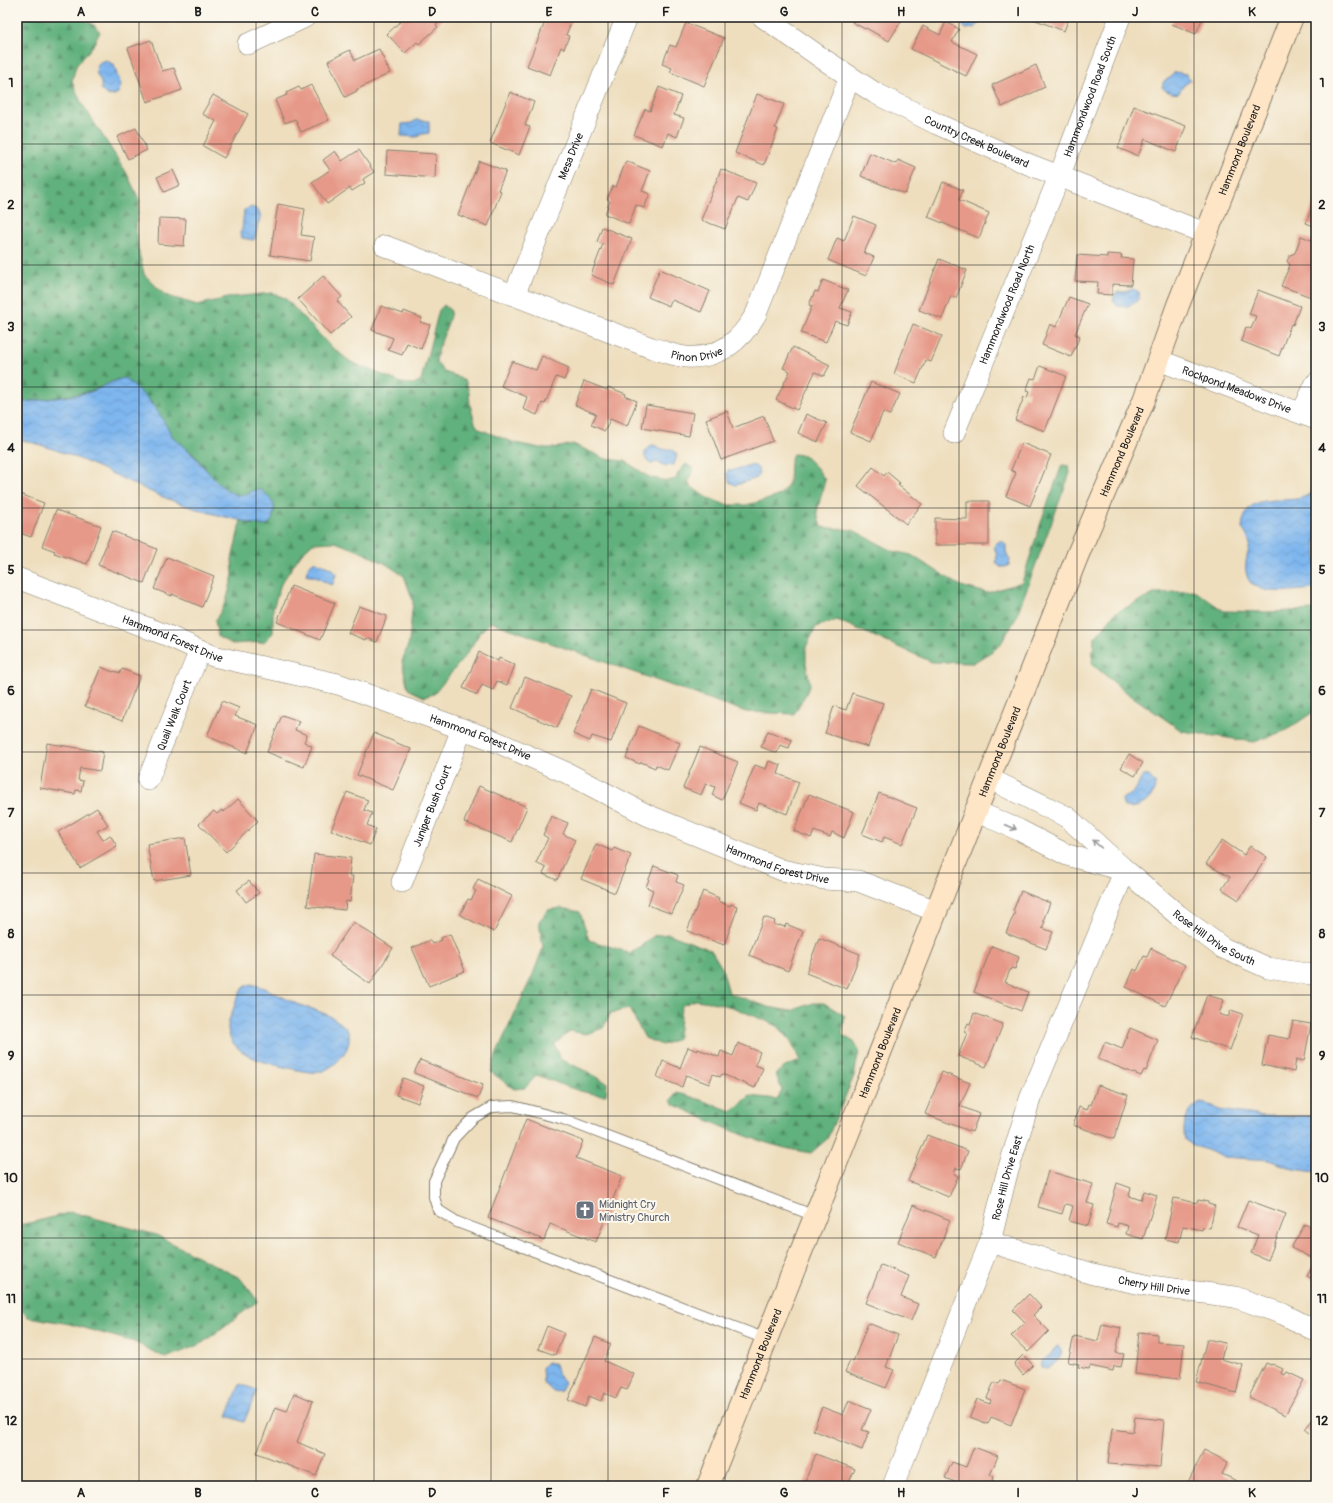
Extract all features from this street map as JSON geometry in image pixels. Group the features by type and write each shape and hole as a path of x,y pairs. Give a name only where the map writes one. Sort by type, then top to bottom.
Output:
{"street":[{"path":"248,44 305,17"},
{"name":"Mesa Drive","path":"514,295 627,17"},
{"name":"Country Creek Boulevard","path":"763,17 875,93 937,124 1059,176 1207,234"},
{"name":"Hammondwood Road South","path":"1059,176 1120,17"},
{"name":"Hammond Boulevard","path":"708,1486 988,778 1078,554 1144,400 1178,305 1292,17"},
{"name":"Pinon Drive","path":"385,246 652,348 684,357 704,357 729,346 747,330 756,314 850,77"},
{"name":"Hammondwood Road North","path":"954,433 1059,176"},
{"name":"Rockpond Meadows Drive","path":"1158,360 1309,416"},
{"path":"1309,416 1316,383"},
{"name":"Hammond Forest Drive","path":"17,578 166,635 213,656 338,684 490,739 567,773 647,815 782,870 824,879 858,881 936,911"},
{"name":"Quail Walk Court","path":"148,780 200,650"},
{"name":"Juniper Bush Court","path":"402,882 462,730"},
{"name":"Rose Hill Drive South","path":"988,778 1067,817 1125,870 1178,915 1222,948 1268,968 1316,974"},
{"name":"Rose Hill Drive South","path":"976,811 1067,855 1125,870"},
{"name":"Rose Hill Drive East","path":"893,1486 990,1242 1006,1177 1030,1099 1125,870"},
{"name":"Cherry Hill Drive","path":"990,1242 1093,1274 1151,1286 1235,1297 1283,1314 1316,1331"}],"lane":[{"path":"766,1339 457,1222 438,1210 434,1197 434,1181 454,1138 473,1118 492,1107 512,1106 563,1119 815,1216"}],"green space":[{"path":"17,17 78,17 93,24 100,32 92,47 76,66 72,81 81,102 126,172 140,201 136,224 138,248 144,274 165,295 197,305 232,297 272,293 285,298 329,345 351,362 402,383 414,384 421,380 439,310 444,305 451,311 436,362 444,372 459,377 466,382 469,392 470,405 475,423 479,429 515,443 540,448 555,448 573,444 606,459 625,461 649,477 667,481 676,479 678,473 686,464 693,468 689,485 704,496 726,505 746,505 780,495 789,483 790,463 793,454 804,455 817,468 825,480 817,512 821,527 853,530 893,551 911,555 961,586 987,593 1022,582 1043,516 1062,465 1069,466 1070,473 1015,620 1000,645 973,663 932,662 837,620 816,627 806,647 806,663 810,684 794,714 746,712 491,622 481,631 466,655 434,694 424,697 408,689 402,662 409,642 413,601 404,576 386,564 359,551 335,542 313,543 301,554 281,584 273,608 273,633 264,642 232,644 218,637 215,621 226,602 233,575 232,559 241,520 253,525 261,490 238,495 225,489 214,479 195,456 172,436 156,408 149,400 118,379 96,389 73,395 25,402 17,400 17,221 19,220 24,164 19,109 17,107"},
{"path":"1195,591 1224,611 1266,612 1316,610 1316,710 1287,730 1254,742 1182,731 1123,690 1092,664 1094,639 1115,613 1156,593"},
{"path":"561,908 580,912 589,940 631,953 655,935 669,934 711,950 722,968 729,993 768,1007 791,1011 813,1003 824,1003 845,1016 842,1035 854,1042 859,1051 854,1076 827,1139 811,1153 793,1150 740,1134 673,1104 671,1100 677,1093 732,1111 750,1096 777,1099 782,1091 776,1074 785,1067 800,1061 791,1041 778,1026 732,1007 711,1002 695,1000 681,1006 678,1039 662,1045 645,1038 629,1009 611,1013 603,1028 586,1034 570,1031 555,1044 560,1059 607,1083 606,1095 579,1091 537,1075 525,1088 514,1089 491,1072 497,1052 533,974 543,948 539,921 548,910"},
{"path":"72,1212 156,1235 240,1278 258,1301 201,1344 166,1358 134,1342 70,1324 28,1317 17,1306 17,1225"}],"water":[{"path":"954,17 975,17 978,20 978,24 975,28 966,29"},
{"path":"106,60 114,65 121,84 119,92 113,96 107,95 101,90 101,82 96,72 100,62"},
{"path":"1175,72 1186,74 1191,80 1183,86 1179,93 1169,92 1162,87 1164,81 1170,78"},
{"path":"416,120 429,121 429,133 422,134 417,137 401,136 402,124 412,123"},
{"path":"252,207 259,211 261,218 258,223 255,239 253,240 242,238 240,232 242,230 244,210"},
{"path":"1133,289 1139,292 1136,302 1125,307 1117,306 1113,300 1115,294"},
{"path":"125,378 148,399 161,416 172,436 194,456 218,483 237,495 246,495 254,490 261,490 269,497 274,505 274,512 272,520 266,526 223,516 179,503 68,454 35,443 17,439 17,400 25,402 82,394 116,380"},
{"path":"652,445 662,449 674,450 677,455 674,465 666,466 657,462 651,464 648,462 645,457 645,451"},
{"path":"750,465 757,467 759,473 757,478 736,485 729,482 726,474 729,470 731,471"},
{"path":"1311,493 1316,494 1316,589 1270,591 1259,588 1251,583 1247,575 1246,562 1250,545 1242,528 1245,515 1252,506 1260,502 1302,498"},
{"path":"999,541 1006,545 1006,552 1010,560 1009,565 1005,567 1000,567 996,562 997,556 994,546"},
{"path":"313,562 333,569 336,575 333,584 331,585 314,576 306,575 308,567"},
{"path":"1144,776 1149,776 1155,782 1155,788 1150,798 1146,802 1136,807 1124,807 1122,800 1123,798 1131,794 1136,789"},
{"path":"251,984 262,987 293,1002 327,1015 339,1022 349,1033 349,1040 344,1054 326,1070 314,1072 278,1066 244,1053 230,1038 228,1025 240,993 244,987"},
{"path":"1201,1103 1213,1106 1219,1110 1263,1116 1316,1116 1316,1172 1293,1169 1270,1160 1223,1157 1191,1144 1185,1140 1184,1129 1186,1118 1196,1105"},
{"path":"1058,1346 1062,1352 1059,1358 1048,1369 1041,1368 1041,1361 1052,1354"},
{"path":"547,1362 555,1364 558,1375 563,1380 564,1385 561,1391 553,1392 543,1382 542,1368"},
{"path":"240,1384 257,1390 244,1422 227,1416"}],"building":[{"path":"445,17 436,25 438,27 419,44 417,42 405,53 387,34 402,20 400,18"},
{"path":"547,17 565,17 572,20 566,35 569,36 564,49 561,47 550,75 527,66"},
{"path":"850,17 903,18 889,41 852,22 854,19"},
{"path":"1028,17 1075,17 1074,19 1069,18 1064,31"},
{"path":"1175,17 1203,17 1196,34 1172,24"},
{"path":"946,22 959,29 952,42 977,54 966,76 911,49 923,26 940,35"},
{"path":"686,23 724,38 704,86 670,72 672,68 662,64 670,45 676,47"},
{"path":"151,40 162,71 174,68 182,90 147,102 128,48"},
{"path":"379,49 390,73 345,97 328,61 350,50 355,60"},
{"path":"1036,65 1045,87 1002,107 992,85"},
{"path":"311,85 329,120 301,132 295,119 285,123 275,100 287,95 286,93 299,87 301,90"},
{"path":"659,87 681,96 674,115 684,118 677,137 668,133 663,146 634,135 645,109 650,111"},
{"path":"510,92 534,102 525,125 530,127 519,155 490,143"},
{"path":"757,94 784,104 775,128 778,129 764,165 735,153"},
{"path":"213,95 248,114 224,158 203,146 216,121 202,114"},
{"path":"1134,106 1186,126 1176,152 1145,139 1138,156 1118,148"},
{"path":"136,128 147,150 128,159 117,137"},
{"path":"359,150 374,172 363,179 365,183 352,191 350,188 327,204 312,182 330,170 323,160 335,151 342,161"},
{"path":"387,151 436,154 435,178 386,174"},
{"path":"870,153 896,164 898,160 916,168 905,194 861,176"},
{"path":"479,161 506,171 498,190 501,191 488,226 458,215"},
{"path":"626,161 650,171 642,191 650,194 644,208 636,205 629,224 605,214 610,201 607,199 613,186 616,187"},
{"path":"721,169 756,183 748,202 738,198 725,229 701,220"},
{"path":"173,170 180,185 164,192 157,177"},
{"path":"943,182 963,190 959,200 989,213 979,238 928,217"},
{"path":"1316,197 1316,227 1306,223"},
{"path":"278,204 305,209 301,235 314,237 310,261 270,255"},
{"path":"854,216 876,225 864,253 874,257 866,276 828,260 837,238 844,241"},
{"path":"159,218 186,219 184,246 158,244"},
{"path":"602,227 632,239 614,285 591,275 603,244 597,242"},
{"path":"1301,236 1316,242 1316,291 1314,296 1312,295 1311,297 1281,286 1290,265 1287,261 1290,255 1295,253"},
{"path":"1107,254 1122,255 1121,258 1133,259 1131,285 1112,284 1112,295 1097,294 1098,282 1075,281 1077,255 1107,257"},
{"path":"939,259 967,270 956,298 951,296 942,319 919,310"},
{"path":"660,269 710,291 701,312 672,300 669,306 648,297"},
{"path":"323,276 342,297 337,301 351,317 330,335 298,299"},
{"path":"823,280 848,290 840,308 852,312 847,325 835,321 826,342 801,333 812,306 809,305 815,291 818,292"},
{"path":"1258,290 1300,306 1293,325 1291,324 1279,356 1241,341 1246,327 1251,329 1256,316 1249,314"},
{"path":"1069,297 1088,304 1075,334 1080,336 1071,357 1042,345 1050,324 1056,327"},
{"path":"381,306 403,314 404,311 422,318 420,322 430,325 421,349 407,343 402,355 388,350 393,338 372,330"},
{"path":"913,324 942,336 931,362 926,360 916,383 894,374"},
{"path":"793,347 830,365 824,376 815,372 797,410 776,400 790,371 783,368"},
{"path":"542,356 569,368 564,380 556,377 545,404 542,403 537,415 523,409 527,397 501,386 512,361 536,370"},
{"path":"1040,366 1066,376 1045,431 1015,420 1024,397 1027,398 1029,392 1026,391 1031,378 1035,379"},
{"path":"584,381 607,390 608,387 626,394 625,396 637,401 627,426 610,419 605,431 591,425 596,414 575,405"},
{"path":"871,382 900,394 890,415 883,412 871,441 850,432"},
{"path":"646,405 693,413 689,436 642,428"},
{"path":"727,411 733,428 764,416 773,441 721,460 706,419"},
{"path":"806,414 827,423 818,442 798,433"},
{"path":"1022,443 1051,455 1030,506 1006,496 1016,473 1011,470"},
{"path":"873,467 884,476 887,472 900,483 898,485 922,504 906,524 858,486"},
{"path":"17,493 44,503 31,537 17,532"},
{"path":"967,501 989,501 989,545 935,545 935,518 967,519"},
{"path":"56,510 101,526 87,564 54,553 55,551 42,546"},
{"path":"112,531 157,549 144,583 98,565"},
{"path":"167,557 214,576 202,607 172,594 172,596 154,589"},
{"path":"291,586 335,603 320,640 277,622"},
{"path":"359,606 387,616 377,642 367,638 366,640 348,633"},
{"path":"479,652 498,661 499,658 515,665 507,685 497,681 493,690 482,685 477,695 463,688"},
{"path":"101,667 120,673 122,669 140,676 122,721 85,706"},
{"path":"525,677 571,696 557,728 512,708"},
{"path":"591,689 626,703 611,742 592,736 590,741 573,734"},
{"path":"852,693 883,703 868,747 825,733 834,706 846,710"},
{"path":"222,701 239,708 235,716 258,725 247,753 207,736"},
{"path":"282,715 299,721 295,730 307,735 304,742 312,746 304,767 267,752"},
{"path":"639,726 680,743 668,770 656,765 655,768 641,762 640,764 626,758"},
{"path":"768,731 792,740 789,748 780,745 777,753 761,747"},
{"path":"374,733 411,749 393,790 357,775"},
{"path":"47,743 103,752 100,771 80,768 78,780 83,781 81,791 76,790 75,794 40,788"},
{"path":"700,747 738,762 722,800 712,795 715,787 706,783 701,795 683,788"},
{"path":"1129,754 1143,763 1135,776 1121,768"},
{"path":"769,761 781,765 778,774 799,782 787,814 759,803 756,810 739,803 755,765 766,769"},
{"path":"479,786 527,807 512,842 464,822"},
{"path":"347,792 368,800 364,810 372,813 367,825 376,829 370,845 331,830"},
{"path":"879,793 917,808 902,844 884,837 882,842 862,834"},
{"path":"809,794 854,812 844,838 832,832 830,837 814,831 811,838 794,831"},
{"path":"238,799 258,821 226,852 199,824 214,811 217,814 222,810 224,812"},
{"path":"97,808 108,825 97,831 103,840 110,835 117,846 80,868 58,832"},
{"path":"551,816 568,823 563,834 575,840 557,880 543,874 546,868 536,863 548,838 543,835"},
{"path":"185,838 191,875 154,881 147,844"},
{"path":"1222,840 1244,855 1250,846 1267,857 1239,900 1222,889 1230,877 1206,864"},
{"path":"596,844 612,851 614,848 631,855 615,893 581,879"},
{"path":"314,854 351,858 349,876 353,876 350,902 346,901 345,910 307,906"},
{"path":"654,866 678,875 676,882 684,885 672,914 648,905 653,890 646,887"},
{"path":"478,879 512,896 494,932 460,915 468,899 471,900 476,891 473,889"},
{"path":"249,881 259,893 246,902 237,890"},
{"path":"703,891 719,898 718,901 730,906 731,904 737,906 737,910 724,945 687,931"},
{"path":"1021,891 1050,903 1042,928 1053,932 1046,949 1006,933 1015,912 1013,911"},
{"path":"764,917 775,921 774,924 778,926 785,927 786,924 803,931 788,971 749,955"},
{"path":"353,922 393,948 370,984 330,956"},
{"path":"450,934 465,971 429,986 412,948 430,940 432,944 442,940 441,938"},
{"path":"819,938 860,954 847,989 806,973"},
{"path":"992,946 1019,957 1015,969 1011,968 1005,982 1028,992 1021,1011 974,992"},
{"path":"1151,948 1185,965 1165,1006 1126,987 1134,969 1137,971 1144,956 1147,957"},
{"path":"1207,995 1224,1000 1219,1014 1228,1017 1231,1010 1243,1014 1230,1050 1192,1037"},
{"path":"974,1013 1003,1024 986,1067 958,1056 967,1033 964,1032 968,1023 970,1024"},
{"path":"1293,1021 1311,1024 1304,1061 1296,1059 1294,1072 1262,1065 1268,1035 1289,1039"},
{"path":"1130,1028 1158,1040 1146,1071 1144,1070 1141,1076 1098,1059 1105,1042 1122,1049"},
{"path":"738,1043 760,1052 755,1065 763,1068 755,1088 722,1074 720,1077 713,1074 709,1084 686,1075 682,1087 657,1077 663,1061 680,1068 688,1047 719,1057 721,1051 733,1056"},
{"path":"420,1060 483,1085 478,1098 414,1073"},
{"path":"942,1072 970,1083 960,1106 979,1114 972,1132 925,1114"},
{"path":"403,1078 424,1086 418,1103 396,1095"},
{"path":"1098,1085 1128,1095 1114,1139 1073,1125 1079,1107 1087,1110 1089,1104 1091,1105"},
{"path":"526,1119 583,1141 576,1158 622,1176 596,1242 550,1224 544,1240 488,1218"},
{"path":"927,1135 968,1151 961,1169 956,1168 954,1174 958,1176 949,1197 908,1181"},
{"path":"1048,1171 1093,1184 1087,1203 1094,1205 1088,1226 1069,1221 1073,1206 1065,1204 1062,1214 1038,1207"},
{"path":"1117,1183 1131,1188 1129,1196 1141,1200 1144,1191 1157,1195 1143,1239 1126,1234 1128,1226 1118,1223 1117,1227 1106,1224"},
{"path":"1174,1198 1197,1203 1198,1200 1208,1202 1208,1204 1215,1206 1210,1228 1203,1227 1202,1230 1183,1226 1179,1242 1165,1239"},
{"path":"1248,1200 1286,1214 1268,1260 1251,1253 1258,1235 1237,1227"},
{"path":"913,1205 950,1220 936,1257 898,1242"},
{"path":"1305,1224 1316,1230 1316,1260 1291,1248"},
{"path":"1316,1261 1316,1281 1307,1276"},
{"path":"881,1265 909,1276 901,1297 918,1304 911,1321 866,1303"},
{"path":"1029,1294 1041,1307 1033,1315 1049,1331 1028,1352 1011,1336 1025,1322 1013,1310"},
{"path":"868,1323 898,1335 886,1367 894,1370 886,1388 845,1372 850,1361 853,1362"},
{"path":"1102,1324 1121,1328 1116,1353 1124,1354 1121,1367 1114,1366 1113,1371 1090,1366 1089,1369 1078,1367 1079,1364 1068,1362 1074,1336 1098,1341"},
{"path":"547,1326 564,1333 555,1355 538,1349"},
{"path":"1139,1332 1157,1334 1157,1342 1184,1344 1180,1379 1135,1374"},
{"path":"595,1337 611,1344 604,1361 634,1374 627,1390 621,1388 616,1398 604,1393 601,1401 589,1396 585,1407 568,1400"},
{"path":"1207,1339 1225,1343 1221,1359 1243,1365 1236,1393 1196,1382"},
{"path":"1023,1355 1033,1365 1023,1375 1014,1364"},
{"path":"1266,1363 1283,1369 1281,1373 1285,1375 1287,1372 1304,1380 1285,1415 1249,1397"},
{"path":"1001,1380 1025,1389 1011,1425 991,1417 988,1424 970,1417 977,1399 990,1404 991,1400 987,1398 994,1382 999,1384"},
{"path":"294,1393 313,1401 297,1442 325,1454 316,1476 257,1453 275,1407 287,1411"},
{"path":"849,1400 871,1409 862,1430 869,1432 862,1450 813,1430 822,1407 843,1415"},
{"path":"1316,1415 1316,1438 1305,1429"},
{"path":"1135,1417 1164,1420 1160,1467 1108,1464 1112,1429 1133,1432"},
{"path":"974,1447 998,1456 990,1475 994,1477 991,1486 965,1486 945,1478 952,1462 966,1467"},
{"path":"1204,1450 1228,1462 1222,1474 1243,1484 1242,1486 1186,1486"},
{"path":"816,1454 855,1469 848,1484 846,1483 844,1486 803,1486"}],"place":[{"name":"Midnight Cry Ministry Church","path":"585,1210"}]}
